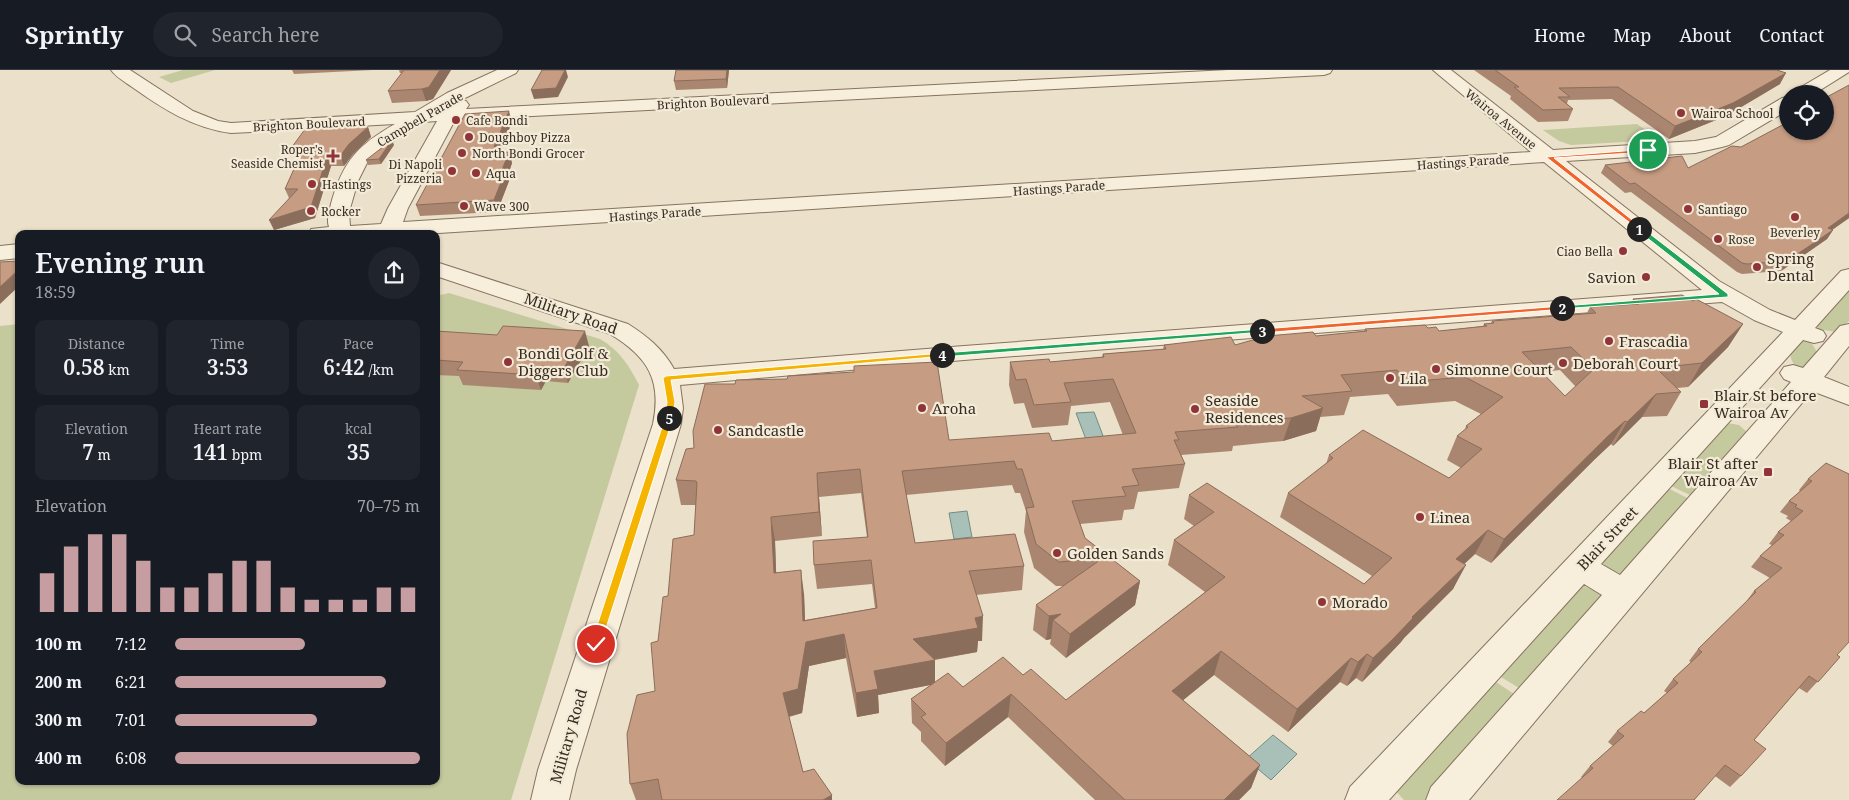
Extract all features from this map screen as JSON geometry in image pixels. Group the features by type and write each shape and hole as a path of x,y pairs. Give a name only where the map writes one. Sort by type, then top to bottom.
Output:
{"street":[{"name":"Brighton Boulevard","path":"119,70 188,115 216,127 231,128 1324,70"},
{"name":"Campbell Parade","path":"341,230 338,223 339,212 351,175 360,158 383,138 422,117 453,97 510,70"},
{"name":"Wairoa Avenue","path":"1441,70 1711,286 1762,315 1799,330 1843,338"},
{"path":"1817,85 1842,70"},
{"name":"Campbell Parade","path":"392,230 398,208 449,115 475,88"},
{"name":"Hastings Parade","path":"423,230 1549,157 1712,144 1722,141 1779,107"},
{"path":"0,252 15,252"},
{"name":"Military Road","path":"440,270 619,329 643,345 661,366 666,378 671,402 667,424 556,770 550,800"},
{"name":"Blair Street","path":"1370,798 1849,276"},
{"path":"666,378 964,353 1725,295"},
{"path":"1445,800 1843,338"},
{"path":"1769,363 1849,397"},
{"path":"1580,567 1624,592"}],"green space":[{"path":"183,70 215,70 171,83 159,77"},
{"path":"1637,124 1660,140 1571,145 1559,141 1543,130"},
{"path":"1849,288 1849,321 1836,332 1818,329 1816,326"},
{"path":"449,293 600,339 613,348 623,359 639,385 511,800 0,800 0,326 15,324 15,785 440,785 440,295"},
{"path":"1804,339 1811,342 1817,352 1804,370 1794,364 1790,353"},
{"path":"1727,423 1739,425 1748,433 1694,497 1669,485"},
{"path":"1666,487 1691,500 1625,573 1614,572 1605,566 1602,560"},
{"path":"1582,585 1599,593 1602,600 1524,691 1496,674"},
{"path":"1490,678 1517,696 1426,800 1404,800 1394,789"}],"water":[{"path":"1094,412 1105,441 1087,442 1076,413"},
{"path":"967,511 972,537 954,539 949,513"},
{"path":"1273,735 1297,754 1271,780 1246,759"}],"building":[{"path":"404,70 440,70 429,87 388,91"},
{"path":"542,70 565,70 556,88 531,90"},
{"path":"676,70 727,70 726,79 674,81"},
{"name":"Wairoa School","path":"1495,70 1777,70 1786,73 1733,103 1675,126 1618,87 1559,88 1570,97 1558,97 1573,109 1543,110 1514,87 1519,87"},
{"path":"1849,85 1849,213 1828,228 1833,230 1787,261 1742,263 1635,183 1630,184 1605,165 1682,156 1688,168 1732,146 1741,147 1779,127 1779,140 1834,140 1834,93"},
{"path":"509,111 494,147 498,147 495,153 509,152 502,170 506,170 494,200 416,205 465,114"},
{"path":"353,123 368,127 349,144 340,156 327,157 311,207 269,220 298,189 285,189 298,160 292,147 308,125 327,127"},
{"path":"392,140 379,159 366,160"},
{"path":"15,261 15,273 0,287 0,262"},
{"path":"1682,295 1693,301 1696,299 1743,324 1702,363 1656,368 1681,392 1656,394 1627,422 1625,421 1608,436 1504,539 1488,530 1456,559 1466,565 1373,658 1367,654 1358,662 1351,658 1297,709 1221,651 1172,691 1260,765 1224,800 1125,800 1011,694 946,743 921,717 926,714 911,699 948,673 963,687 1003,657 1023,675 1031,669 1066,700 1225,577 1174,540 1214,512 1189,495 1207,483 1364,584 1392,558 1288,493 1333,458 1329,455 1363,430 1449,478 1482,449 1457,436 1468,427 1466,426 1503,397 1465,377 1406,382 1397,370 1341,375 1352,391 1302,396 1323,408 1291,418 1235,422 1238,427 1175,432 1179,440 1174,440 1185,464 1132,469 1139,485 1122,487 1126,496 1072,501 1085,538 1140,581 1070,634 1053,620 1061,614 1049,616 1036,605 1103,558 1059,562 1036,544 1026,508 1034,507 1022,469 1017,469 1014,461 902,471 915,543 1015,534 1024,566 969,571 983,616 975,618 978,628 913,639 935,660 874,671 878,689 856,693 844,634 806,642 798,689 783,693 803,772 814,769 832,795 823,800 662,800 658,779 630,784 627,734 637,695 655,691 651,643 658,641 663,597 668,596 673,539 694,535 697,483 696,481 676,480 686,449 694,448 693,431 705,384 735,384 736,380 787,379 788,376 854,372 854,366 937,362 949,440 1049,433 1052,441 1136,433 1113,379 1064,383 1071,402 1034,405 1026,379 1016,380 1010,362 1049,359 1050,362 1104,357 1103,354 1166,349 1164,345 1231,337 1235,345 1267,336 1313,332 1316,336 1367,331 1365,329 1425,325 1428,328 1436,327 1439,331 1487,326 1484,324 1494,323 1492,321 1596,313 1590,307 1639,304 1633,299","holes":["1571,347 1594,369 1565,396 1522,352","860,469 868,537 813,541 814,565 871,560 877,608 803,621 801,570 774,573 771,517 819,512 817,473"]},
{"path":"503,326 585,331 564,368 541,366 536,375 457,370 463,362 440,360 440,331 497,335"},
{"path":"1826,463 1849,474 1849,642 1837,655 1840,657 1818,682 1809,676 1754,740 1766,749 1741,776 1725,765 1694,800 1557,800 1593,768 1590,766 1624,736 1617,731 1641,711 1644,713 1678,683 1673,679 1702,652 1698,649 1756,592 1754,591 1782,568 1760,556 1784,535 1778,532 1803,511 1789,501 1812,481 1808,479"}],"place":[{"name":"Wairoa School","path":"1681,113"},
{"name":"Cafe Bondi","path":"456,120"},
{"name":"Doughboy Pizza","path":"469,137"},
{"name":"North Bondi Grocer","path":"462,153"},
{"name":"Roper's Seaside Chemist","path":"333,156"},
{"name":"Di Napoli Pizzeria","path":"452,171"},
{"name":"Aqua","path":"476,173"},
{"name":"Hastings","path":"312,184"},
{"name":"Wave 300","path":"464,206"},
{"name":"Santiago","path":"1688,209"},
{"name":"Rocker","path":"311,211"},
{"name":"Beverley","path":"1795,217"},
{"name":"Rose","path":"1718,239"},
{"name":"Ciao Bella","path":"1623,251"},
{"name":"Spring Dental","path":"1757,267"},
{"name":"Savion","path":"1646,277"},
{"name":"Frascadia","path":"1609,341"},
{"name":"Bondi Golf & Diggers Club","path":"508,362"},
{"name":"Deborah Court","path":"1563,363"},
{"name":"Simonne Court","path":"1436,369"},
{"name":"Lila","path":"1390,378"},
{"name":"Blair St before Wairoa Av","path":"1704,404"},
{"name":"Aroha","path":"922,408"},
{"name":"Seaside Residences","path":"1195,409"},
{"name":"Sandcastle","path":"718,430"},
{"name":"Blair St after Wairoa Av","path":"1768,472"},
{"name":"Linea","path":"1420,517"},
{"name":"Golden Sands","path":"1057,553"},
{"name":"Morado","path":"1322,602"}],"route":[{"path":"596,644 670,413 670,390 666,378 964,353 1725,295 1711,286 1549,157 1648,150"}]}
